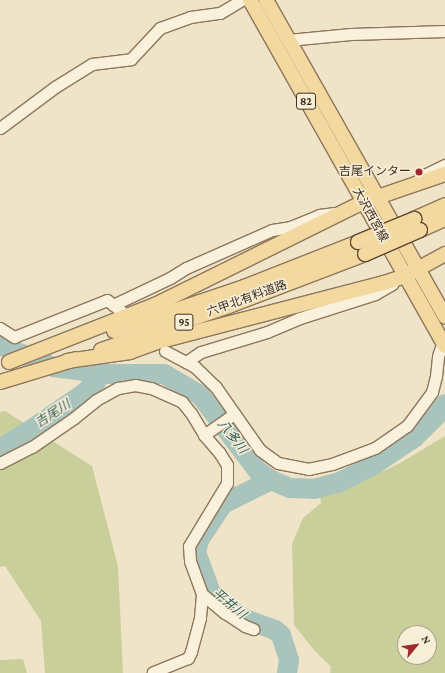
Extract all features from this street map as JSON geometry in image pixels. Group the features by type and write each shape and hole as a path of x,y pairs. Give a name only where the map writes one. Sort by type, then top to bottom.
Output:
{"main road":[{"name":"大沢西宮線","path":"250,0 444,344"},
{"name":"大沢西宮線","path":"266,0 445,317"},
{"path":"4,363 157,304 287,241 340,212 377,196 445,174"},
{"name":"六甲北有料道路","path":"417,225 445,205"},
{"name":"六甲北有料道路","path":"0,382 229,306 417,225 445,219"},
{"name":"六甲北有料道路","path":"4,363 159,317 362,248"},
{"path":"67,361 130,352 161,341 303,305 405,276 445,254"}],"street":[{"path":"0,128 55,87 92,64 131,59 160,28 190,17 220,13 242,0"},
{"path":"288,40 351,34 445,31"},
{"path":"398,188 445,165"},
{"path":"0,328 14,337 107,300 117,308 186,268 272,230 290,227 319,216 340,212"},
{"path":"186,362 200,352 267,332 300,318 375,294 405,276"},
{"path":"165,351 195,367 215,386 232,415 260,450 278,463 308,469 332,464 375,448 407,426 432,392 436,376 438,356 444,344"},
{"path":"0,463 32,447 74,418 96,400 118,388 134,385 151,388 182,402 206,434 226,465 227,482 209,515 194,535 190,546 190,561 202,594 200,618 188,658 153,672"},
{"path":"206,434 232,415"},
{"path":"202,594 225,613 245,626 253,629"}],"green space":[{"path":"5,411 92,466 118,566 123,673 45,673 41,621 5,566 0,567 0,412"},
{"path":"445,436 445,673 330,673 331,667 314,650 294,625 292,544 303,518 321,503 319,486 365,480 400,463"},
{"path":"23,659 27,673 0,673 0,660"}],"waterway":[{"name":"八多川","path":"0,345 54,367 105,374 164,374 200,395 258,471 271,480 290,488 314,489 340,482 375,464 414,438 438,414 445,404"},
{"name":"吉尾川","path":"0,449 83,394 96,382 100,373"},
{"name":"平井川","path":"271,480 223,504 199,540 196,552 211,593 227,607 245,619 275,630 281,635 289,660 287,673"}],"place":[{"name":"吉尾インター","path":"419,172"}]}
